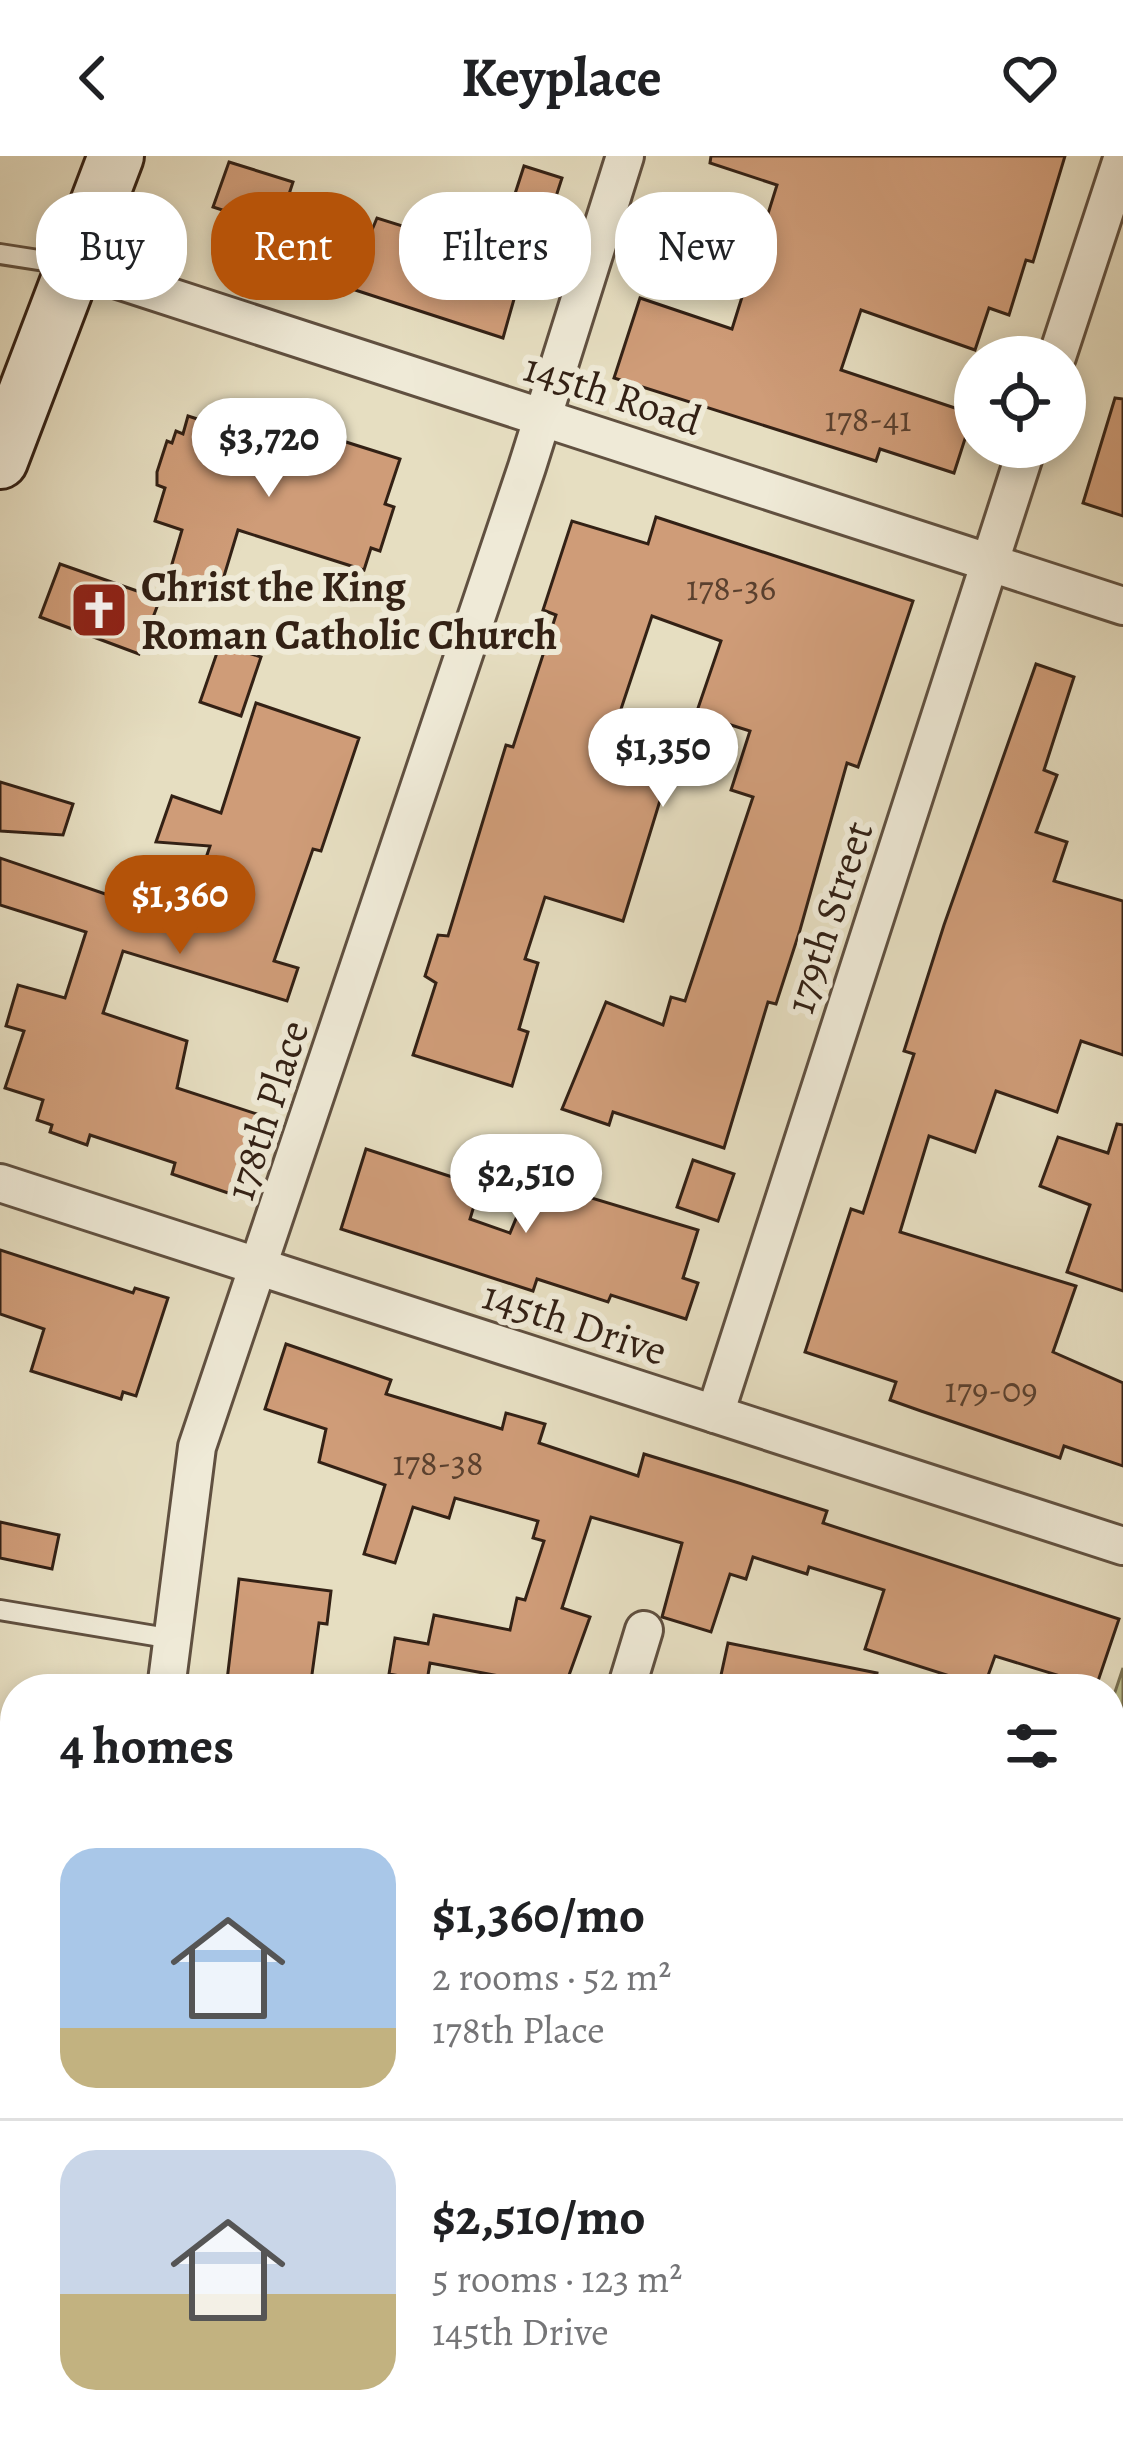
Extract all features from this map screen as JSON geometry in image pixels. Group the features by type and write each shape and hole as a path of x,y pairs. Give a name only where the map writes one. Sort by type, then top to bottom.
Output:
{"main road":[{"path":"103,192 116,156"},
{"path":"0,461 62,300"}],"street":[{"name":"178th Place","path":"168,1674 197,1447 543,418 625,156"},
{"path":"1064,336 1123,156"},
{"name":"145th Road","path":"180,300 1123,606"},
{"name":"179th Street","path":"715,1414 1020,468"},
{"name":"145th Drive","path":"0,1183 1123,1546"},
{"path":"631,1674 644,1630"}],"lane":[{"path":"0,254 36,260"},
{"path":"0,1610 172,1639"}],"building":[{"path":"711,156 1065,156 1033,262 1026,260 1009,315 989,308 980,336 954,336 954,343 861,310 841,370 954,408 954,473 880,449 876,461 614,378 639,300 732,329 741,300 777,300 777,185 710,163"},
{"path":"229,162 293,182 290,192 218,192"},
{"path":"524,166 562,178 557,192 516,192"},
{"path":"377,218 399,225 399,300 514,300 503,338 375,296"},
{"path":"1115,398 1123,399 1123,516 1083,503"},
{"path":"188,416 323,459 330,437 400,459 385,504 394,507 380,551 371,548 364,570 238,530 218,596 167,581 182,530 155,521 165,488 157,485 157,472 167,441 172,443 176,431 183,434"},
{"path":"656,517 913,601 858,767 847,763 800,930 776,1004 768,1002 724,1148 613,1112 609,1125 562,1109 606,1002 663,1025 671,997 685,1001 753,797 731,790 750,731 696,714 721,641 652,616 613,733 674,755 623,921 545,897 525,959 538,963 519,1029 528,1032 512,1086 413,1055 436,983 425,976 438,935 448,936 506,745 513,747 556,615 543,610 572,521 648,544"},
{"name":"Christ the King Roman Catholic Church","path":"60,564 160,599 139,654 40,617"},
{"path":"220,644 261,657 241,716 200,702"},
{"path":"1036,664 1074,677 1044,770 1057,775 1036,832 1067,842 1054,881 1123,901 1123,1055 1081,1041 1057,1112 996,1091 975,1152 929,1136 900,1232 1076,1286 1053,1352 1123,1383 1123,1466 1064,1446 1060,1458 890,1400 896,1382 805,1352 851,1209 863,1213 914,1054 904,1051"},
{"path":"256,703 359,738 321,851 313,849 274,961 298,968 287,1001 123,951 103,1013 187,1041 177,1088 266,1117 240,1197 172,1174 175,1163 90,1135 87,1145 50,1132 52,1125 37,1120 43,1100 5,1088 24,1031 6,1026 18,985 65,998 86,932 0,905 0,858 123,900 118,913 181,932 210,846 156,842 172,796 221,813"},
{"path":"0,782 73,804 63,835 0,831"},
{"path":"1117,1124 1123,1125 1123,1291 1067,1272 1090,1205 1040,1186 1058,1137 1108,1153"},
{"path":"366,1149 480,1186 470,1219 510,1233 532,1180 698,1230 683,1278 698,1283 686,1319 611,1295 608,1302 537,1279 533,1291 341,1229"},
{"path":"693,1160 734,1174 718,1221 677,1207"},
{"path":"0,1250 133,1293 135,1288 168,1298 136,1396 123,1392 121,1399 31,1371 44,1329 0,1314"},
{"path":"286,1344 391,1380 386,1394 502,1429 506,1413 545,1424 539,1443 638,1476 644,1454 739,1483 827,1511 823,1523 1119,1619 1100,1674 1054,1674 995,1656 989,1674 943,1674 865,1649 884,1590 809,1567 807,1574 753,1557 746,1579 730,1574 711,1632 662,1617 682,1543 591,1517 562,1608 590,1617 569,1674 488,1674 430,1663 428,1674 389,1674 395,1638 428,1644 434,1615 510,1630 517,1598 525,1600 544,1541 533,1538 538,1521 455,1498 449,1518 413,1507 395,1563 364,1554 385,1485 319,1462 326,1429 265,1409"},
{"path":"0,1522 59,1535 52,1569 0,1558"},
{"path":"239,1579 331,1591 327,1624 319,1623 312,1674 228,1674"},
{"path":"728,1643 877,1673 877,1674 721,1674"}],"place":[{"name":"Christ the King Roman Catholic Church","path":"99,610"}]}
